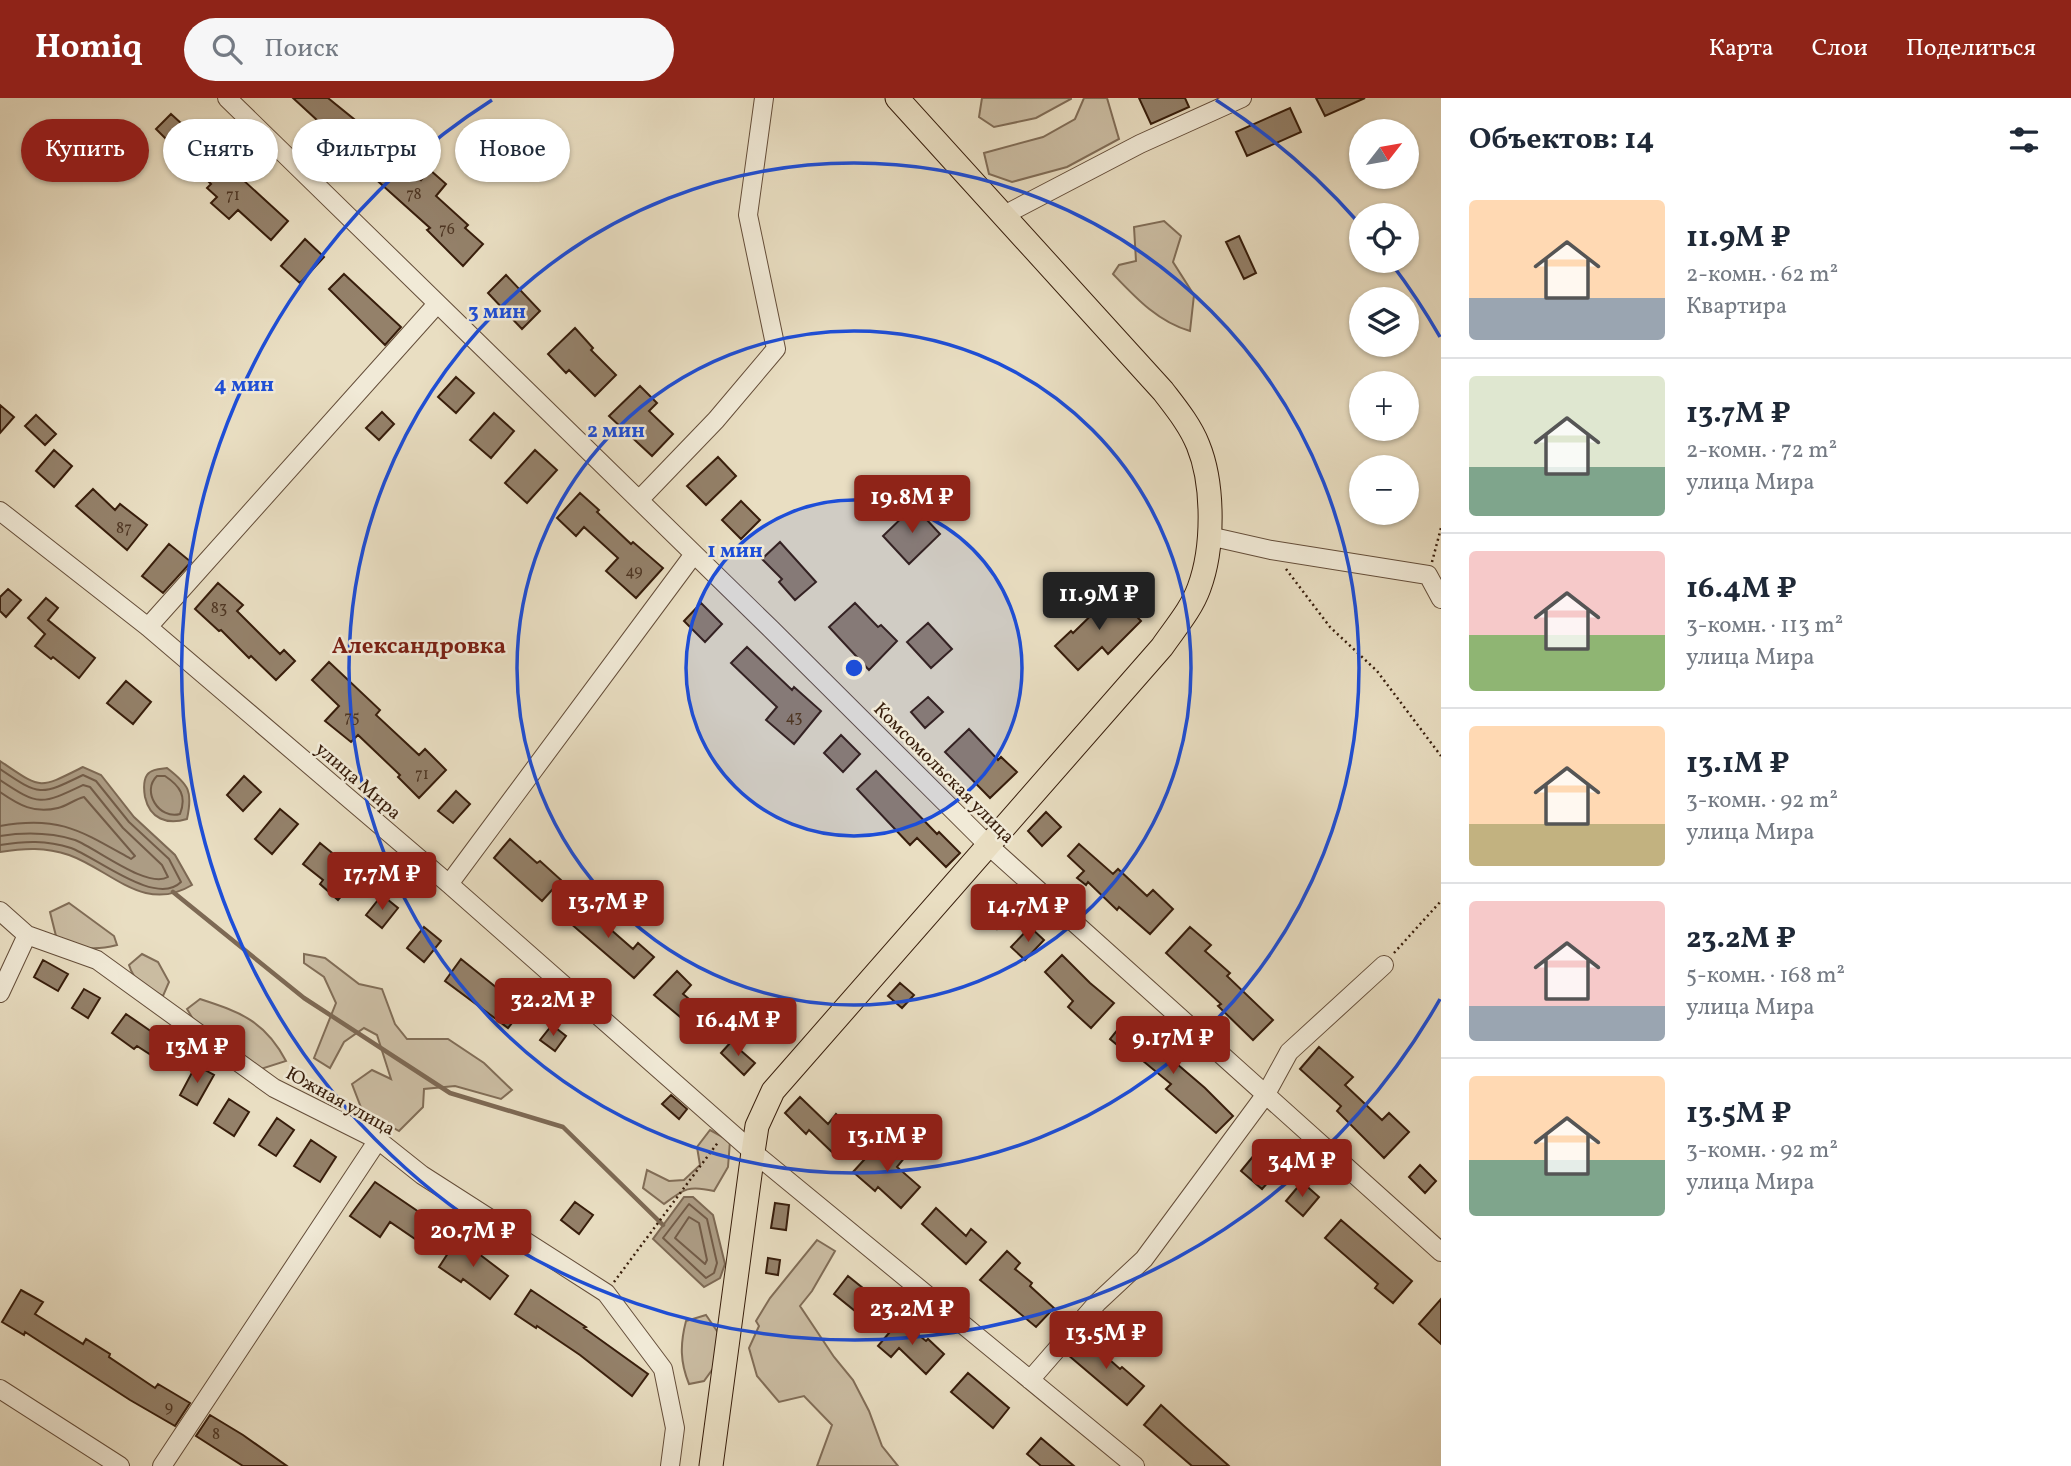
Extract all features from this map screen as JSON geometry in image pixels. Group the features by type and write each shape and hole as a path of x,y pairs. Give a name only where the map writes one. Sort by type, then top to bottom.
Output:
{"main road":[{"path":"711,1466 757,1126 774,1091 1162,647 1186,614 1199,588 1206,563 1209,497 1206,472 1198,445 1186,423 1155,381 897,98"}],"street":[{"name":"Комсомольская улица","path":"227,98 989,846 1441,1252"},
{"path":"639,500 716,420 776,349 748,215 764,98"},
{"path":"1004,215 1140,144 1242,98"},
{"path":"148,626 437,303"},
{"name":"улица Мира","path":"0,511 148,626 449,884 753,1152 1135,1466"},
{"path":"1209,536 1271,550 1428,575 1441,599"},
{"path":"449,884 694,554"},
{"name":"Южная улица","path":"0,911 27,935 97,960 274,1088 378,1140 422,1175 606,1293 663,1369 675,1427 670,1466"},
{"path":"0,993 27,935"},
{"path":"1030,1380 1097,1303 1144,1259 1266,1094 1289,1052 1384,965"},
{"path":"162,1466 378,1140"},
{"path":"0,1389 120,1466"}],"path":[{"path":"1428,575 1441,528"},
{"path":"1271,550 1330,628 1377,671 1441,755"},
{"path":"1384,965 1441,901"},
{"path":"606,1293 728,1130"}],"shaded area":[{"path":"982,98 1071,99 1036,118 994,127 979,117"},
{"path":"1084,98 1107,98 1119,139 1067,167 1012,182 989,174 984,153 1043,137 1075,119"},
{"path":"1164,221 1181,236 1173,262 1194,295 1190,331 1158,315 1113,274 1119,265 1136,261 1134,227"},
{"path":"69,903 114,936 117,945 85,948 56,936 50,912"},
{"path":"142,954 158,962 169,982 163,996 142,984 131,971 129,965"},
{"path":"304,954 325,958 359,984 382,989 395,1024 407,1039 448,1039 484,1063 512,1090 501,1099 455,1086 424,1089 423,1107 399,1131 362,1110 352,1084 372,1070 391,1079 377,1035 364,1028 344,1042 330,1068 314,1058 336,1003 324,977 304,963"},
{"path":"200,999 239,1014 260,1027 278,1047 286,1061 261,1069 193,1019 187,1009"},
{"path":"710,1130 730,1141 728,1167 714,1191 698,1188 687,1190 664,1204 643,1188 647,1170 669,1181 684,1180 700,1165 697,1147"},
{"path":"817,1240 835,1251 800,1306 853,1380 869,1411 882,1446 898,1466 817,1466 832,1425 804,1396 779,1402 757,1376 749,1348 759,1326 756,1321 770,1298"},
{"path":"706,1315 719,1334 717,1363 704,1381 689,1384 682,1353 686,1321"}],"water":[{"path":"0,761 24,777 40,783 57,780 83,767 101,775 134,817 175,855 192,885 175,893 158,895 128,886 60,852 35,849 0,852"},
{"path":"167,768 188,789 190,802 187,819 173,821 160,818 147,805 144,789 147,775 153,770"},
{"path":"684,1197 693,1197 713,1215 725,1264 720,1278 704,1287 653,1239"}],"building":[{"path":"293,98 328,98 354,119 316,119"},
{"path":"1139,98 1185,98 1189,107 1151,124"},
{"path":"1316,98 1365,98 1325,116"},
{"path":"1290,108 1301,132 1247,156 1236,132"},
{"path":"163,122 163,136 156,129"},
{"path":"441,180 446,184 436,196 468,225 465,228 483,244 463,266 427,230 430,228 379,182 441,182"},
{"path":"209,182 245,182 288,221 271,240 238,210 229,219 211,203 217,197 207,188 211,184"},
{"path":"1239,236 1256,273 1244,279 1226,242"},
{"path":"305,239 324,257 300,283 281,266"},
{"path":"344,274 401,327 385,345 329,289"},
{"path":"506,275 540,311 522,329 488,293"},
{"path":"575,328 593,348 591,350 616,375 595,396 569,370 566,373 548,354"},
{"path":"456,377 474,393 456,413 438,397"},
{"path":"640,386 657,403 649,411 673,434 652,456 609,416"},
{"path":"0,405 14,417 0,433"},
{"path":"382,412 394,424 379,440 366,428"},
{"path":"494,413 514,431 491,458 470,440"},
{"path":"36,415 56,434 45,445 25,426"},
{"path":"54,450 72,466 54,487 36,471"},
{"path":"535,450 557,470 527,503 505,483"},
{"path":"718,457 736,476 706,505 687,486"},
{"path":"93,489 115,510 120,504 147,525 127,550 76,506"},
{"path":"580,493 631,544 633,542 663,568 636,598 606,571 618,558 584,527 576,536 557,518"},
{"path":"741,501 760,520 741,539 722,520"},
{"path":"914,506 940,534 909,564 883,536"},
{"path":"780,542 816,582 795,600 779,582 782,579 762,559"},
{"path":"169,544 191,562 163,593 142,576"},
{"path":"218,583 243,605 237,611 280,654 284,650 295,661 276,680 195,609"},
{"path":"8,589 21,600 6,617 0,611 0,597"},
{"path":"1114,593 1141,621 1108,654 1102,647 1078,670 1055,646 1071,631 1073,633"},
{"path":"46,598 58,608 48,620 95,658 79,678 35,646 45,634 28,618"},
{"path":"701,603 722,624 705,642 684,621"},
{"path":"855,603 878,627 881,625 897,641 869,670 829,627"},
{"path":"928,623 952,649 931,668 907,642"},
{"path":"747,647 792,690 794,687 821,711 794,744 766,720 777,707 731,663"},
{"path":"329,662 380,710 376,715 419,755 425,749 446,770 419,798 398,777 400,775 358,735 351,742 325,721 339,706 312,680"},
{"path":"126,681 151,702 133,724 107,703"},
{"path":"928,697 943,712 925,728 911,712"},
{"path":"969,729 998,760 1001,757 1017,772 990,798 945,752"},
{"path":"841,735 860,754 843,772 824,753"},
{"path":"876,771 937,834 939,832 960,853 946,867 917,838 910,845 857,789"},
{"path":"244,776 261,792 243,811 227,795"},
{"path":"456,791 470,804 453,823 438,811"},
{"path":"280,809 298,824 272,854 255,839"},
{"path":"1046,812 1061,827 1042,846 1028,831"},
{"path":"510,839 561,880 542,901 494,858"},
{"path":"320,843 359,875 338,900 320,884 323,880 303,864"},
{"path":"1079,844 1113,874 1118,869 1147,896 1153,890 1173,909 1150,934 1119,907 1117,910 1088,882 1086,885 1077,878 1084,871 1068,856"},
{"path":"382,895 398,908 382,928 366,915"},
{"path":"999,897 1014,913 997,929 982,913"},
{"path":"577,900 633,949 638,943 654,957 634,978 563,917"},
{"path":"424,927 441,941 424,962 407,948"},
{"path":"1030,927 1044,940 1025,960 1011,947"},
{"path":"1190,927 1211,945 1205,951 1230,973 1227,976 1273,1020 1253,1040 1218,1006 1221,1004 1166,953"},
{"path":"1062,955 1114,1003 1091,1028 1068,1007 1073,1001 1045,972"},
{"path":"461,959 523,1009 508,1028 445,981"},
{"path":"43,960 68,974 58,991 34,977"},
{"path":"677,971 691,985 683,994 711,1017 698,1032 654,995"},
{"path":"900,983 914,995 902,1008 888,996"},
{"path":"84,989 100,998 88,1018 72,1008"},
{"path":"126,1014 178,1050 168,1066 137,1046 134,1049 112,1033"},
{"path":"1127,1018 1172,1056 1170,1058 1233,1116 1216,1133 1166,1089 1171,1084 1131,1051 1128,1054 1110,1039"},
{"path":"552,1025 566,1036 555,1051 540,1040"},
{"path":"731,1042 755,1063 744,1075 721,1053"},
{"path":"1319,1047 1353,1077 1345,1085 1382,1120 1389,1113 1409,1132 1384,1158 1337,1111 1341,1106 1300,1069"},
{"path":"196,1065 214,1075 197,1105 180,1095"},
{"path":"671,1095 687,1109 679,1119 662,1104"},
{"path":"800,1097 828,1124 836,1114 855,1131 834,1154 809,1130 806,1134 785,1113"},
{"path":"229,1099 249,1112 234,1136 214,1123"},
{"path":"277,1118 294,1130 276,1156 259,1145"},
{"path":"884,1138 905,1157 897,1167 920,1187 901,1208 878,1187 875,1191 853,1172"},
{"path":"311,1140 336,1157 320,1182 294,1166"},
{"path":"1264,1143 1286,1162 1262,1189 1241,1171"},
{"path":"1420,1165 1436,1181 1425,1193 1409,1177"},
{"path":"375,1182 438,1225 424,1245 390,1222 380,1237 350,1216"},
{"path":"1302,1182 1319,1197 1303,1216 1286,1201"},
{"path":"575,1202 593,1215 579,1234 561,1220"},
{"path":"775,1203 789,1205 786,1230 771,1228"},
{"path":"936,1208 966,1236 971,1229 986,1242 966,1264 922,1224"},
{"path":"1341,1220 1412,1281 1393,1303 1375,1288 1378,1284 1325,1238"},
{"path":"458,1238 508,1276 490,1299 463,1279 461,1282 439,1267"},
{"path":"1007,1251 1020,1263 1015,1269 1032,1283 1030,1286 1054,1308 1036,1327 980,1280"},
{"path":"768,1258 780,1260 778,1275 766,1273"},
{"path":"848,1276 879,1301 865,1319 834,1294"},
{"path":"21,1290 43,1302 35,1314 83,1344 86,1339 155,1388 158,1384 190,1403 175,1426 25,1332 24,1335 2,1322"},
{"path":"531,1290 648,1374 632,1396 580,1355 515,1314"},
{"path":"1441,1299 1441,1344 1419,1324"},
{"path":"900,1320 944,1354 926,1374 899,1348 891,1357 878,1346"},
{"path":"1084,1337 1144,1386 1127,1405 1068,1355"},
{"path":"968,1373 1009,1408 993,1428 951,1392"},
{"path":"1161,1405 1229,1466 1192,1466 1144,1425"},
{"path":"210,1415 287,1466 243,1466 196,1436"},
{"path":"1041,1438 1074,1466 1041,1466 1027,1454"}],"waterway":[{"path":"173,892 304,998 450,1093 563,1127 663,1225"}],"district":[{"name":"Александровка","path":"419,645"}]}
